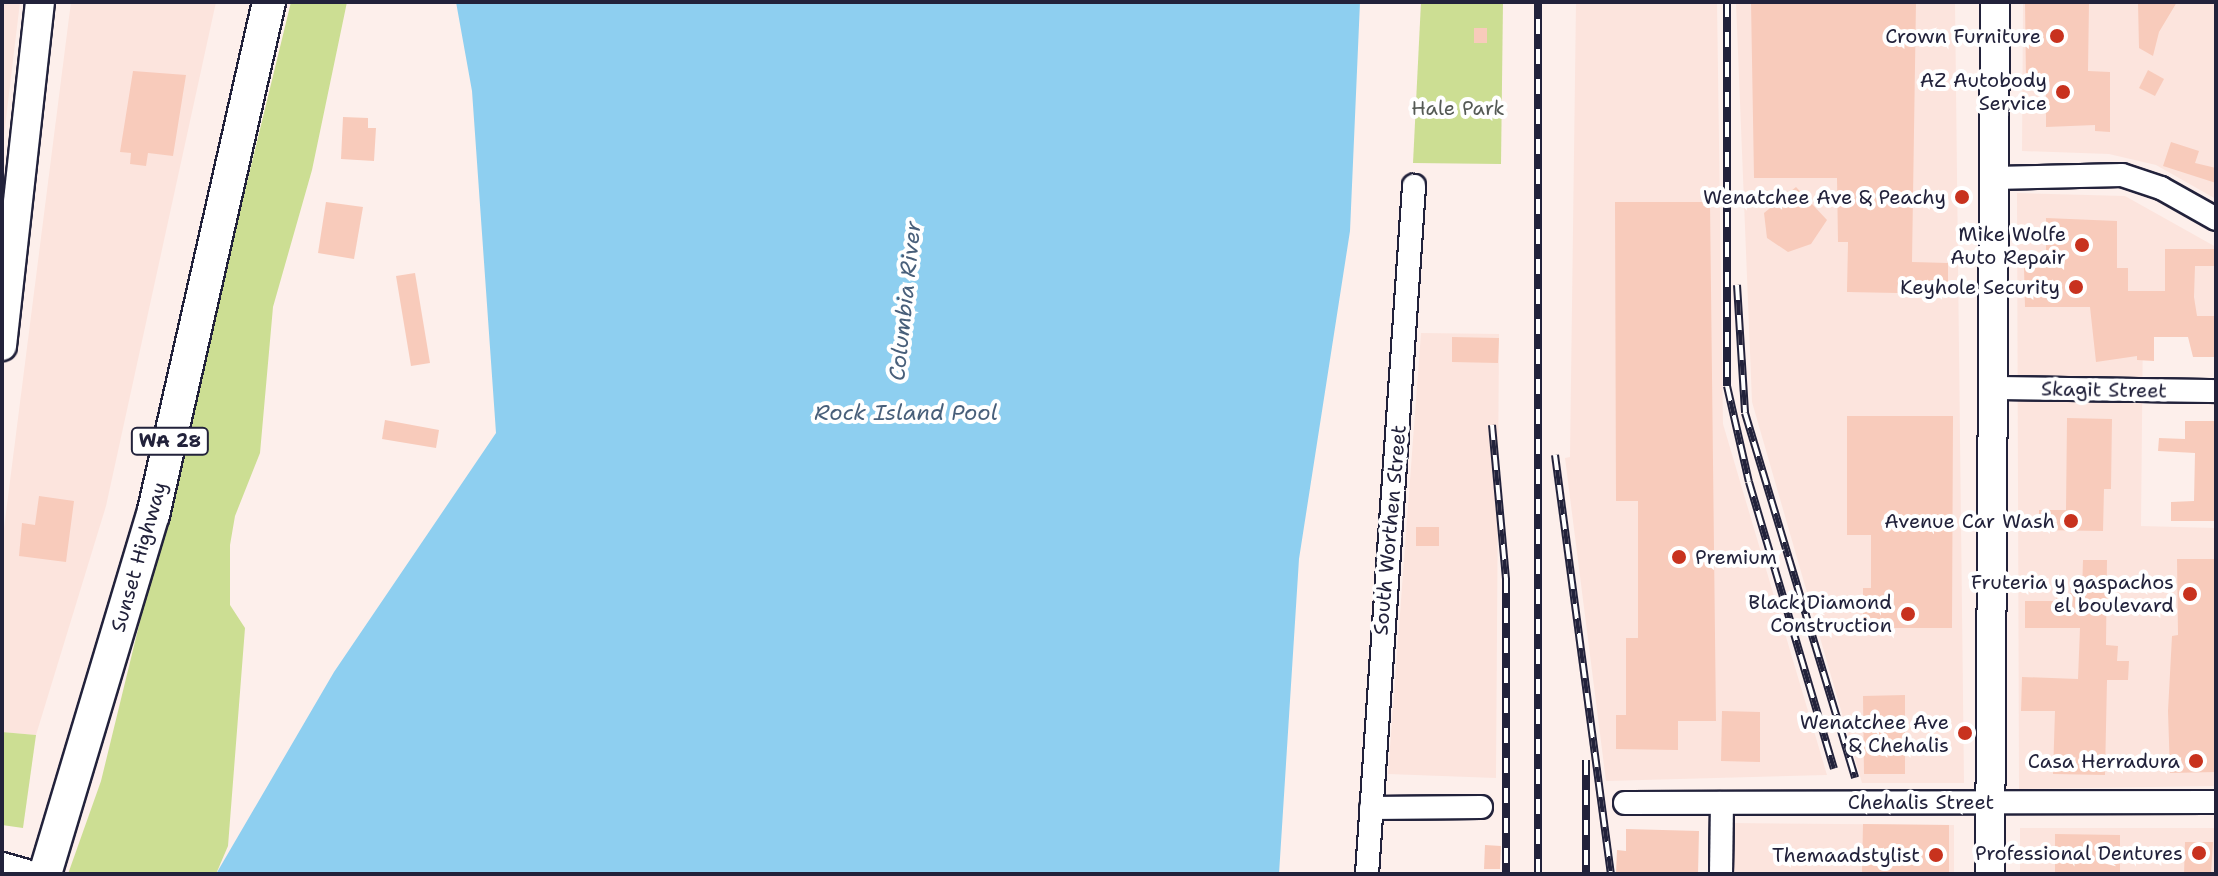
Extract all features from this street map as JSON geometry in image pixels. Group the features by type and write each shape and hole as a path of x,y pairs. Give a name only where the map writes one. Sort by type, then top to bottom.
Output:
{"highway":[{"name":"Sunset Highway","path":"45,874 153,515 269,2"}],"main road":[{"path":"2,346 40,2"},
{"path":"1990,874 1995,2"},
{"path":"2,867 26,874"}],"street":[{"path":"1995,178 2122,175 2161,188 2216,219"},
{"name":"South Worthen Street","path":"1367,874 1414,186"},
{"name":"Skagit Street","path":"1992,388 2216,391"},
{"name":"Chehalis Street","path":"1625,803 2216,802"},
{"path":"1721,874 1722,803"},
{"path":"1371,808 1481,807"}],"shaded area":[{"path":"2,2 20,2 2,152"},
{"path":"71,2 216,2 106,506 36,735 2,732 2,544"},
{"path":"1576,2 1717,2 1723,424 1827,775 1606,781 1565,458 1570,457"},
{"path":"1736,2 1955,2 1964,783 1862,783 1752,402"},
{"path":"2023,2 2216,2 2216,199 2156,165 2109,154 2022,151"},
{"path":"2017,193 2125,196 2216,247 2216,321 2143,321 2141,526 2216,528 2216,786 2019,789"},
{"path":"1421,333 1499,334 1496,778 1388,774"},
{"path":"1729,823 1954,825 1954,874 1729,874"},
{"path":"2020,828 2216,828 2216,874 2020,874"}],"green space":[{"path":"291,2 347,2 312,170 273,307 260,453 235,516 230,545 230,605 245,628 228,846 216,874 68,874 101,781"},
{"name":"Hale Park","path":"1421,2 1503,2 1501,164 1413,163"},
{"path":"2,732 36,735 23,828 2,825"}],"water":[{"name":"Rock Island Pool","path":"456,2 1360,2 1350,231 1299,559 1279,874 216,874 334,672 496,433 472,91"}],"building":[{"path":"1751,2 1916,2 1912,262 1948,263 1948,294 1847,292 1848,242 1838,242 1837,178 1754,178"},
{"path":"2025,2 2089,2 2088,71 2110,72 2110,132 2095,131 2095,125 2046,127 2046,81 2026,80"},
{"path":"2138,2 2177,2 2159,32 2153,56 2139,48"},
{"path":"1474,28 1487,28 1487,43 1474,43"},
{"path":"2148,70 2164,79 2155,96 2139,88"},
{"path":"133,71 186,75 173,156 148,153 146,166 130,164 131,153 120,152"},
{"path":"343,117 368,118 368,128 376,128 374,161 341,159"},
{"path":"2171,142 2199,151 2195,163 2216,168 2216,183 2163,166"},
{"path":"1796,187 1827,220 1811,244 1788,252 1767,238 1764,213"},
{"path":"326,202 363,207 354,259 318,253"},
{"path":"1615,202 1710,202 1716,721 1678,721 1678,750 1616,749 1616,715 1626,715 1626,638 1638,638 1638,501 1616,501"},
{"path":"2046,218 2117,221 2117,268 2128,268 2128,291 2165,291 2165,249 2216,249 2216,266 2195,266 2194,297 2197,316 2216,316 2216,357 2193,357 2188,337 2154,337 2154,361 2137,360 2137,356 2096,362 2090,307 2025,307 2024,268 2046,268"},
{"path":"415,273 430,363 411,366 396,276"},
{"path":"1452,337 1499,338 1498,363 1452,362"},
{"path":"1847,416 1953,416 1952,628 1863,628 1863,588 1871,588 1871,535 1847,535"},
{"path":"2067,418 2112,419 2111,489 2104,489 2103,531 2039,530 2039,510 2066,510"},
{"path":"385,420 439,430 436,448 382,439"},
{"path":"2185,421 2216,421 2215,521 2171,521 2171,502 2194,501 2195,453 2158,451 2159,438 2185,439"},
{"path":"39,496 74,501 66,562 19,556 22,523 35,525"},
{"path":"1416,527 1439,527 1439,546 1416,546"},
{"path":"2177,559 2216,559 2216,772 2170,773 2168,711 2172,636 2178,635"},
{"path":"2083,560 2107,560 2106,645 2118,646 2117,661 2129,661 2128,680 2107,680 2105,775 2053,774 2055,711 2021,711 2022,677 2078,679 2080,628 2025,628 2025,601 2056,601 2056,593 2082,593"},
{"path":"1905,695 1905,774 1864,774 1863,696"},
{"path":"1722,711 1760,712 1760,762 1721,761"},
{"path":"1863,824 1949,825 1949,874 1862,874"},
{"path":"1626,829 1699,831 1698,874 1616,874 1617,850 1626,851"},
{"path":"2055,834 2120,835 2120,874 2055,874"},
{"name":"Professional Dentures","path":"2185,842 2213,842 2211,874 2184,874"},
{"path":"1485,845 1501,846 1500,869 1484,869"}],"railway":[{"path":"1538,2 1538,874"},
{"path":"1727,2 1727,386 1749,482 1834,769"},
{"path":"1737,285 1745,413 1855,778"},
{"path":"1492,425 1506,578 1506,874"},
{"path":"1555,455 1611,874"},
{"path":"1586,760 1586,874"}],"place":[{"name":"Crown Furniture","path":"2057,36"},
{"name":"AZ Autobody Service","path":"2063,92"},
{"name":"Wenatchee Ave & Peachy","path":"1962,197"},
{"name":"Mike Wolfe Auto Repair","path":"2082,245"},
{"name":"Keyhole Security","path":"2076,287"},
{"name":"Avenue Car Wash","path":"2071,521"},
{"name":"Premium","path":"1679,557"},
{"name":"Fruteria y gaspachos el boulevard","path":"2190,594"},
{"name":"Black Diamond Construction","path":"1908,614"},
{"name":"Wenatchee Ave & Chehalis","path":"1965,733"},
{"name":"Casa Herradura","path":"2196,761"},
{"name":"Professional Dentures","path":"2199,853"},
{"name":"Themaadstylist","path":"1936,855"}],"water label":[{"name":"Columbia River","path":"905,301"}]}
